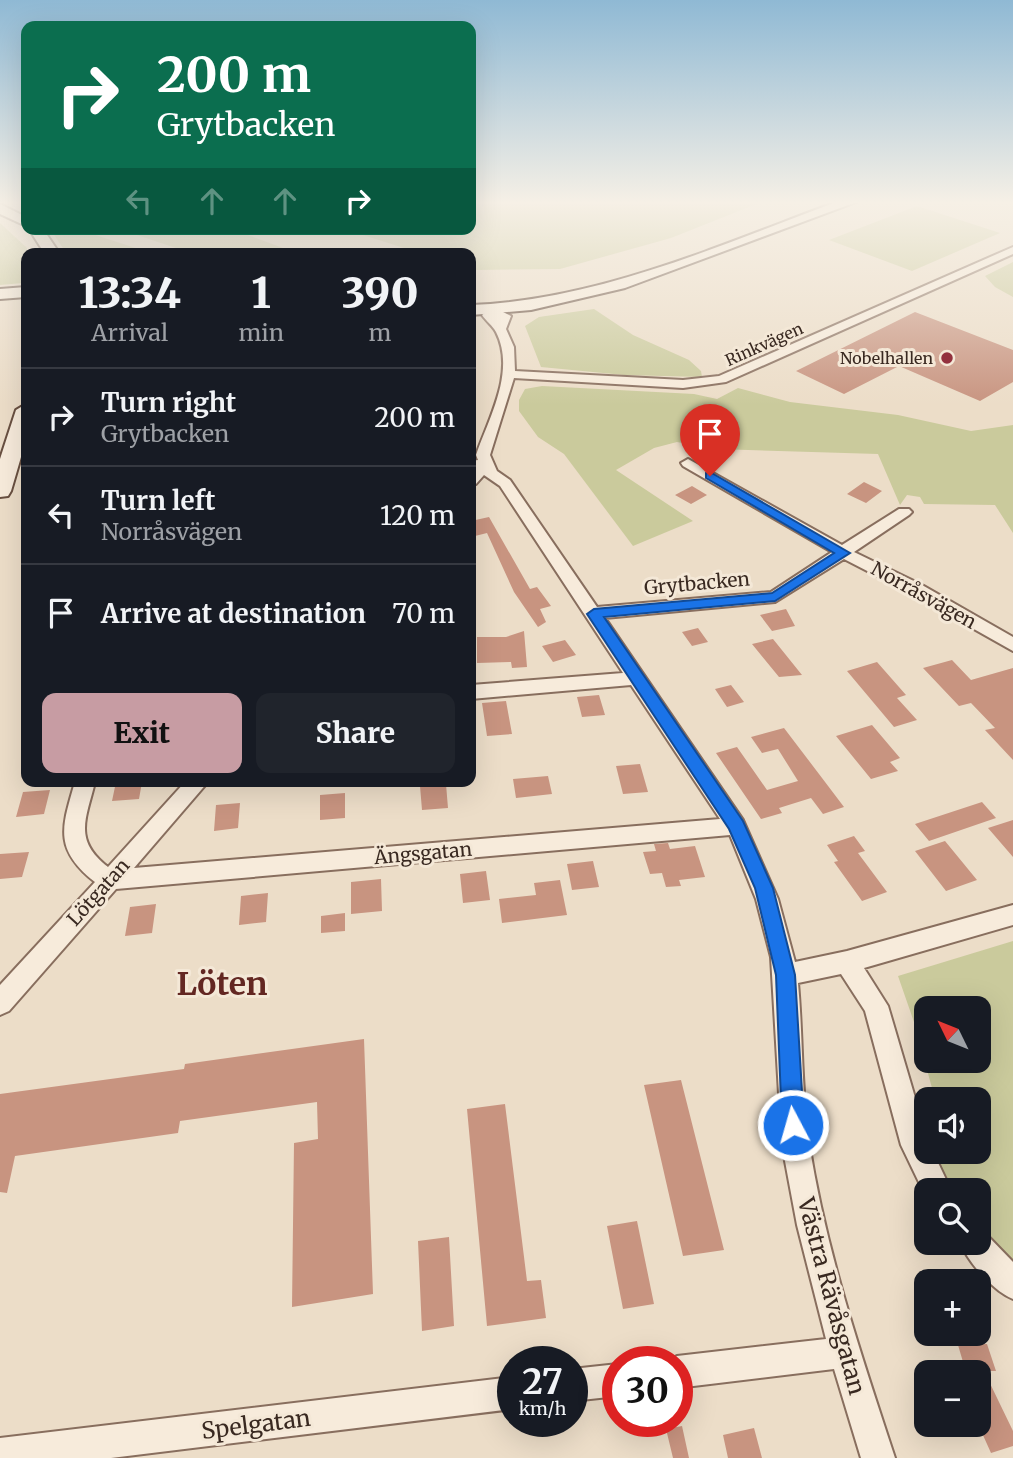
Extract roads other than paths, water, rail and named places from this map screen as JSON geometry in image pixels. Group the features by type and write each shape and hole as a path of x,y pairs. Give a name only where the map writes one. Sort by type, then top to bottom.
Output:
{"street":[{"path":"476,310 494,310 574,298 664,269"},
{"name":"Rinkvägen","path":"509,374 683,384 722,379 970,269"},
{"path":"0,294 21,293"},
{"path":"0,301 21,303"},
{"path":"476,470 509,374 509,359 501,328 488,315 494,310"},
{"path":"0,491 21,426"},
{"name":"Norråsvägen","path":"688,463 844,553 916,589 1013,645"},
{"name":"Västra Rävåsgatan","path":"476,470 491,474 505,483 736,826 764,888 785,975 790,1103 810,1225 878,1458"},
{"name":"Grytbacken","path":"594,614 775,597 904,512"},
{"path":"476,692 637,678"},
{"path":"85,787 75,824 73,845 86,864 109,880"},
{"name":"Lötgatan","path":"0,1003 193,787"},
{"name":"Ängsgatan","path":"109,880 736,826"},
{"path":"785,975 848,962 1013,915"},
{"path":"848,962 876,1006 915,1145 931,1178"},
{"path":"986,1255 1013,1284"},
{"path":"693,1371 845,1352"},
{"name":"Spelgatan","path":"0,1455 130,1449 497,1395"}],"place":[{"name":"Nobelhallen","path":"947,358"}],"district":[{"name":"Löten","path":"222,984"}]}
